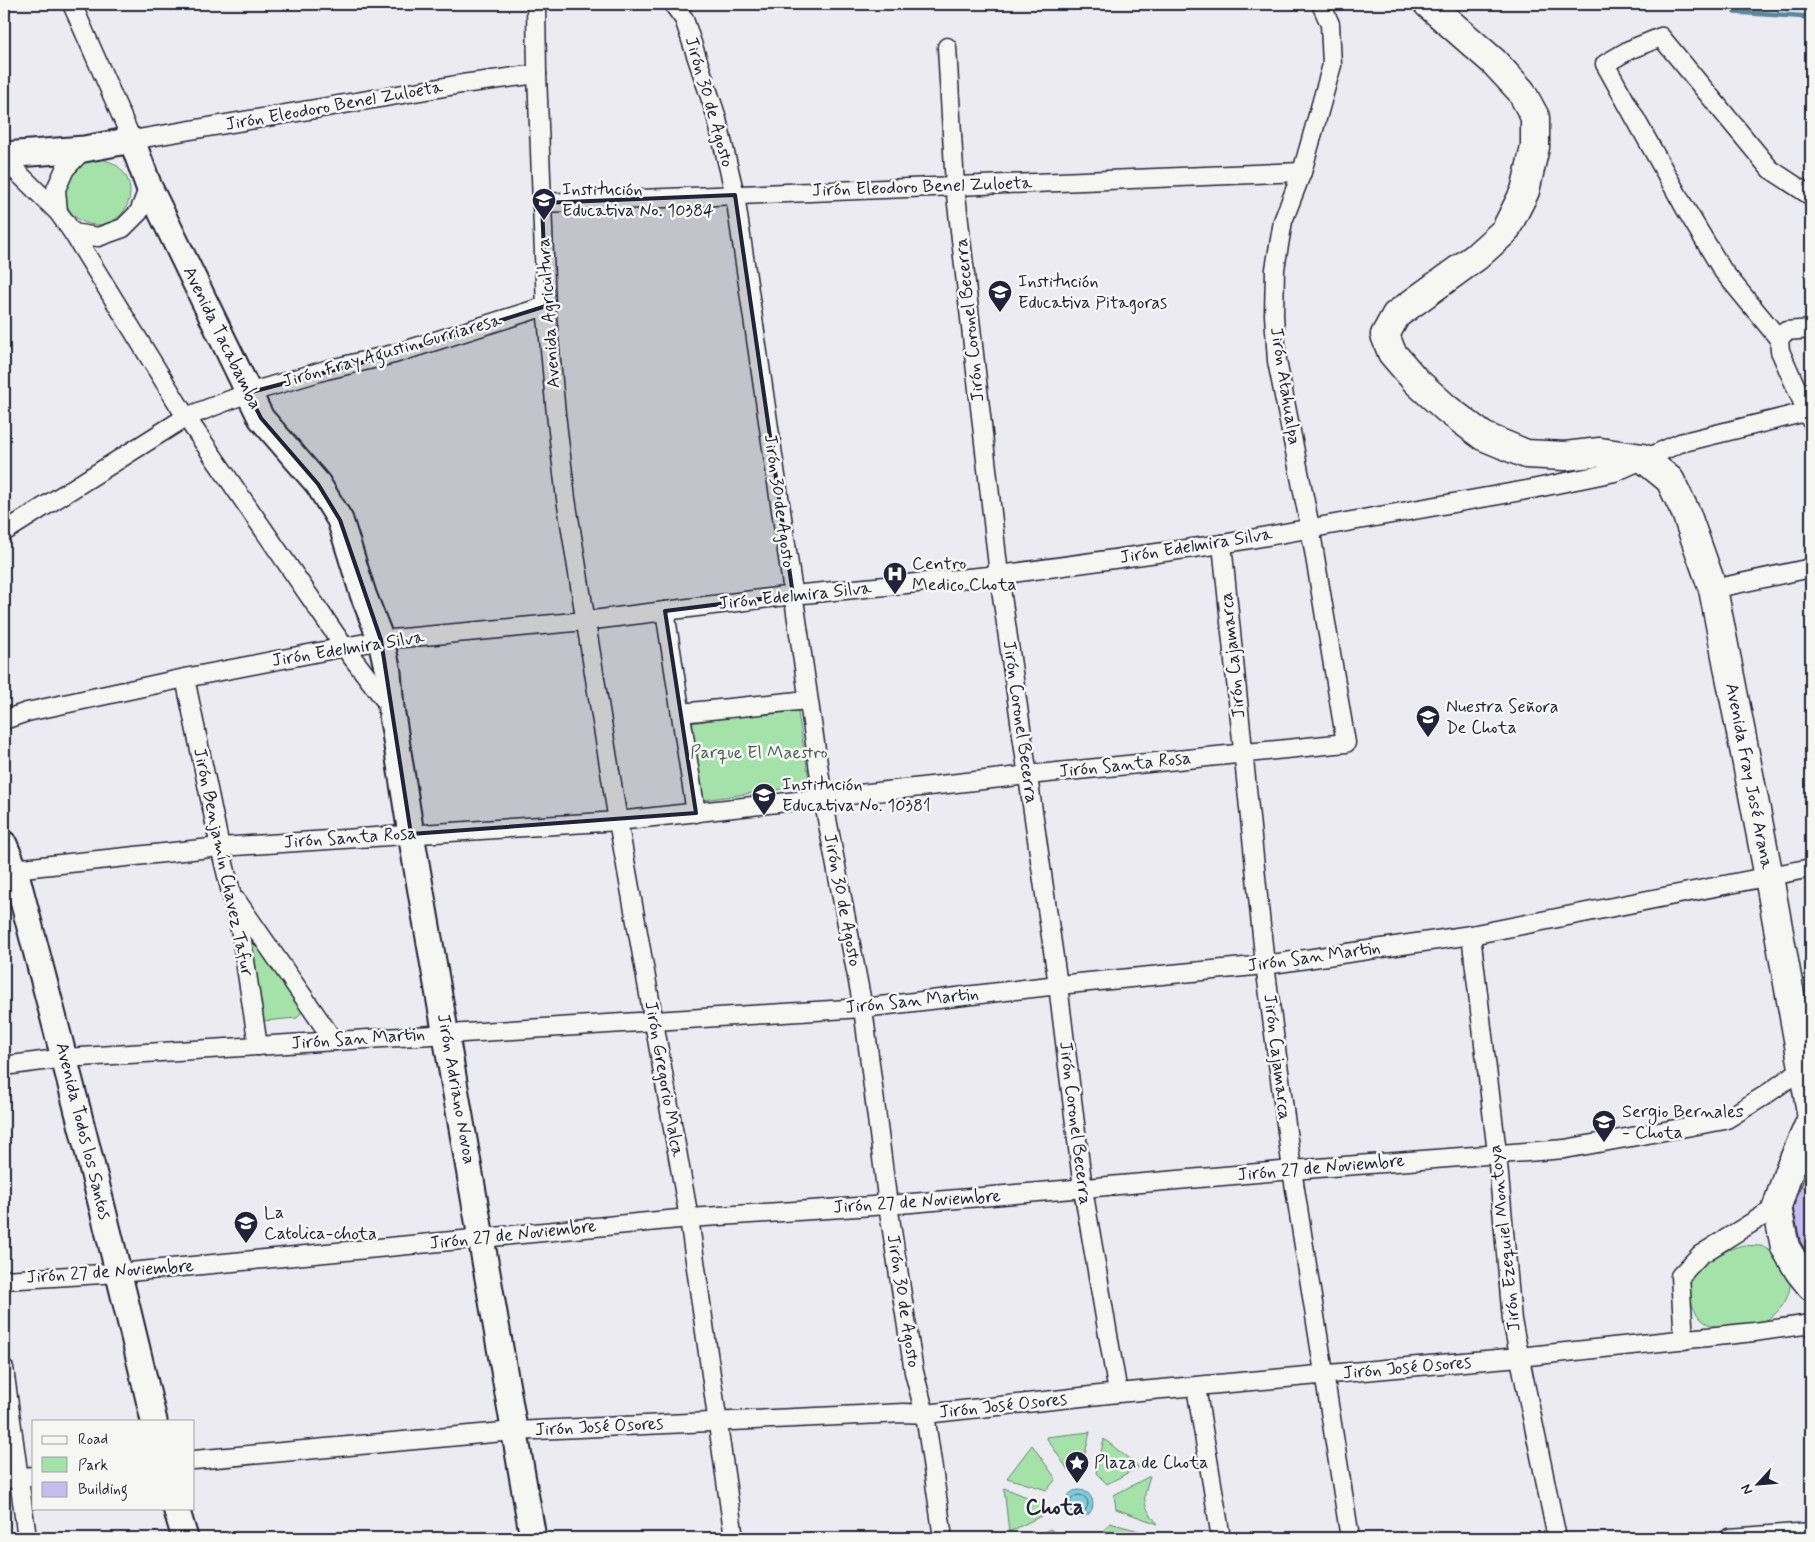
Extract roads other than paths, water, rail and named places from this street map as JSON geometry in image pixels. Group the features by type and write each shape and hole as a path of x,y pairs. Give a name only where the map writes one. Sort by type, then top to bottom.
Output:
{"main road":[{"path":"1428,4 1494,62 1521,90 1535,117 1535,147 1525,191 1505,231 1476,257 1396,315 1385,335 1392,353 1447,410 1483,436 1526,454 1565,456 1600,452 1644,458"},
{"name":"Avenida Fray José Arana","path":"1644,458 1670,480 1686,513 1713,589 1808,1065 1811,1112"},
{"path":"1811,1120 1788,1173 1778,1207 1785,1247 1799,1271 1811,1286"}],"street":[{"path":"4,155 84,148 132,140 72,4"},
{"name":"Avenida Agricultura","path":"536,4 546,306 559,442 585,621"},
{"name":"Jirón 30 de Agosto","path":"673,4 684,19 716,115 735,195 823,798 863,1008 888,1205 914,1372 925,1414 943,1538"},
{"name":"Jirón Atahualpa","path":"1321,4 1330,24 1332,65 1302,172 1283,222 1275,269 1274,315 1277,361 1310,527 1346,743"},
{"path":"1810,409 1779,345 1723,271 1685,208 1605,64 1629,50 1661,37 1770,169 1811,196"},
{"name":"Jirón Coronel Becerra","path":"946,48 955,186 999,575 1058,985 1083,1189 1118,1393"},
{"name":"Jirón Eleodoro Benel Zuloeta","path":"132,140 462,84 537,74"},
{"name":"Avenida Tacabamba","path":"132,140 149,187 261,418 318,484 340,520 363,594 381,640"},
{"path":"58,212 56,189 65,169 84,148"},
{"path":"4,159 58,212 73,233 186,418 345,648 391,708"},
{"name":"Jirón Eleodoro Benel Zuloeta","path":"542,203 1302,172"},
{"path":"73,233 98,237 123,228 139,212 149,187"},
{"name":"Jirón Fray Agustin Gurriaresa","path":"4,532 186,418 248,393 326,370 394,354 546,306"},
{"path":"1779,345 1786,331 1811,329"},
{"name":"Jirón Edelmira Silva","path":"4,720 27,712 185,678 381,640 585,621 793,595 999,575 1222,544 1615,472 1680,443 1810,409"},
{"name":"Jirón Cajamarca","path":"1222,544 1265,964 1292,1170 1350,1538"},
{"path":"1713,589 1811,568"},
{"path":"665,611 696,813"},
{"name":"Jirón Gregorio Malca","path":"585,621 688,1218 734,1538"},
{"name":"Jirón Adriano Novoa","path":"381,640 388,672 391,708 411,834 533,1538"},
{"name":"Jirón Benjamín Chavez Tafur","path":"185,678 220,847 241,934 258,1046"},
{"path":"681,713 808,700"},
{"name":"Jirón Santa Rosa","path":"9,870 220,847 618,821 1028,774 1346,743"},
{"name":"Avenida Todos los Santos","path":"4,844 9,870 65,1058 154,1420"},
{"name":"Jirón San Martin","path":"4,1066 65,1058 863,1008 1058,985 1265,964 1471,935 1811,868"},
{"path":"231,893 334,1040"},
{"name":"Jirón Ezequiel Montoya","path":"1471,935 1497,1153 1512,1320 1557,1538"},
{"name":"Jirón 27 de Noviembre","path":"4,1280 119,1273 688,1218 888,1205 1497,1153 1565,1149 1725,1120 1764,1096 1808,1065"},
{"path":"1684,1340 1680,1276 1700,1254 1778,1207"},
{"name":"Jirón José Osores","path":"195,1460 514,1431 904,1412 925,1414 1118,1393 1519,1357 1684,1340 1811,1324"},
{"path":"4,1368 27,1538"},
{"path":"1196,1386 1222,1538"},
{"path":"177,1510 184,1538"},
{"path":"1729,1538 1811,1532"}],"water":[{"path":"1079,1490 1089,1494 1093,1504 1089,1514 1079,1518 1069,1514 1065,1504 1069,1494"}],"waterway":[{"path":"1735,4 1735,12 1811,17"}],"place":[{"name":"Institución Educativa No. 10384","path":"544,221"},
{"name":"Institución Educativa Pitagoras","path":"1000,313"},
{"name":"Centro Medico Chota","path":"895,595"},
{"name":"Nuestra Señora De Chota","path":"1428,738"},
{"name":"Institución Educativa No. 10381","path":"764,816"},
{"name":"Sergio Bernales - Chota","path":"1604,1143"},
{"name":"La Catolica-chota","path":"246,1244"},
{"name":"Plaza de Chota","path":"1077,1484"}],"district":[{"name":"Chota","path":"1055,1508"}],"park label":[{"name":"Parque El Maestro","path":"759,753"}]}
